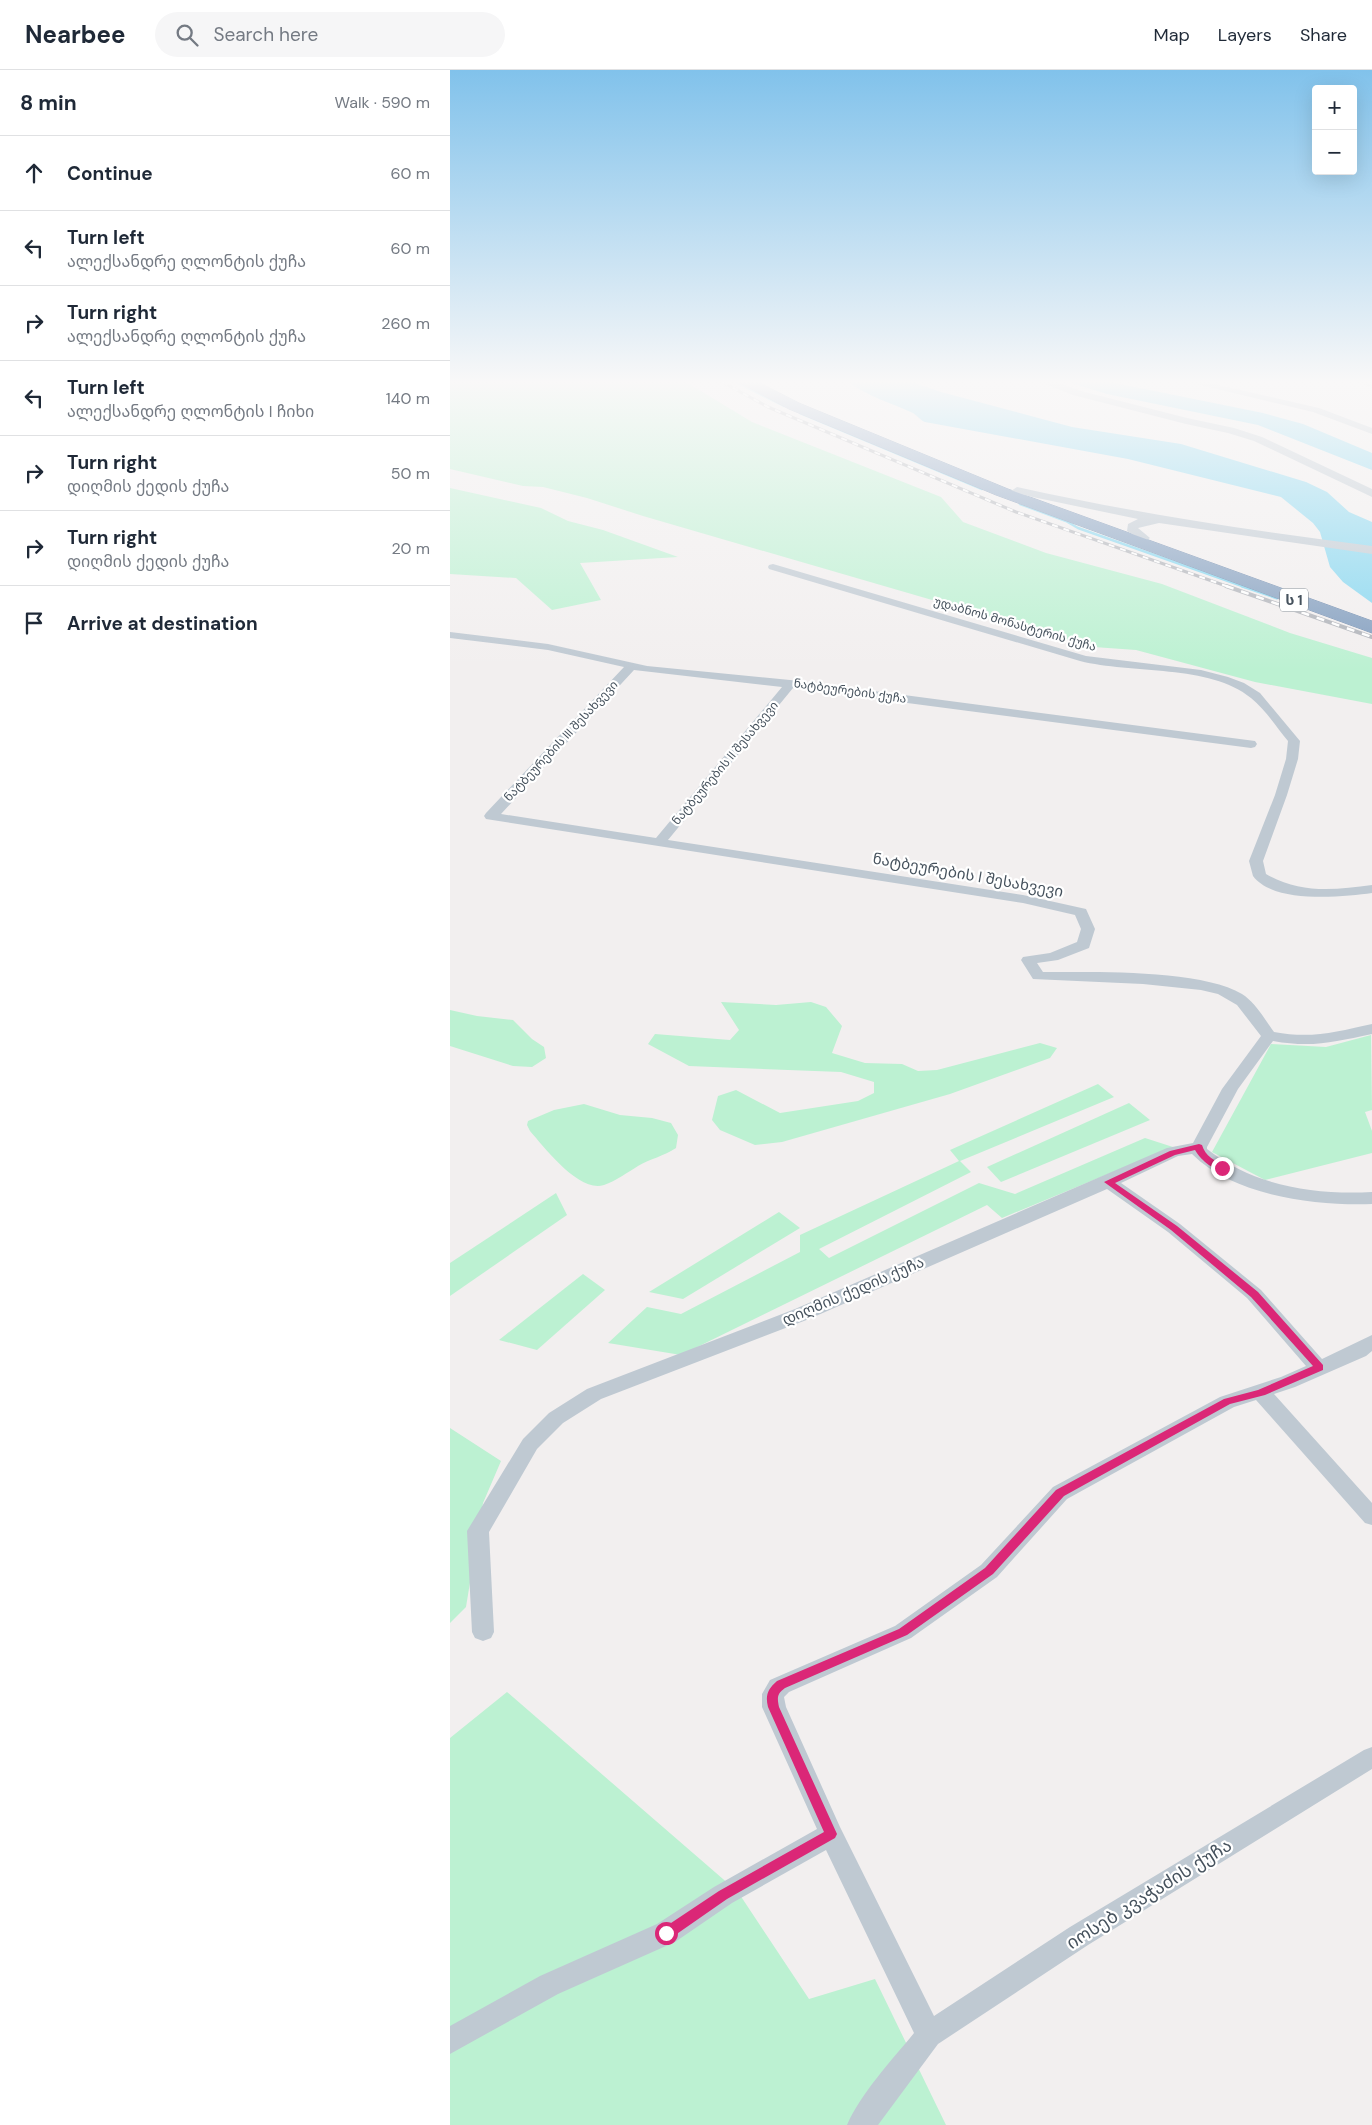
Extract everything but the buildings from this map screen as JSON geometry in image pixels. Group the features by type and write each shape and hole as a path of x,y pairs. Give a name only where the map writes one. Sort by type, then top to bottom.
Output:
{"highway":[{"name":"ს 1","path":"968,478 1372,627"},
{"name":"ს 1","path":"987,478 1144,538 1372,619"}],"street":[{"path":"1339,478 1372,494"},
{"path":"1016,490 1160,520 1372,550"},
{"path":"1144,538 1133,531 1132,527 1142,521 1160,520"},
{"name":"უდაბნოს მონასტერის ქუჩა","path":"772,567 1084,659 1201,673 1240,686 1256,696 1294,742 1292,759 1281,795 1256,861 1260,876 1278,887 1312,892 1335,894 1372,889"},
{"name":"ნატბეურების ქუჩა","path":"450,635 548,647 631,666 790,684 1251,744"},
{"name":"ნატბეურების III შესახვევი","path":"491,816 631,666"},
{"name":"ნატბეურების II შესახვევი","path":"659,842 790,684"},
{"name":"ნატბეურების I შესახვევი","path":"491,816 1023,899 1081,912 1088,930 1084,945 1053,957 1028,960 1038,976 1165,981 1217,989 1238,997 1269,1036"},
{"path":"1372,1029 1321,1040 1292,1040 1269,1036 1249,1059 1211,1122 1199,1147 1199,1151 1208,1161 1255,1183 1306,1196 1333,1200 1372,1198"},
{"name":"დიღმის ქედის ქუჩა","path":"483,1632 478,1531 530,1444 556,1418 594,1394 802,1314 1173,1152 1199,1147"},
{"path":"1108,1182 1174,1228 1254,1294 1319,1368"},
{"path":"929,2035 831,1834 774,1707 772,1697 775,1690 781,1685 903,1632 989,1571 1060,1493 1227,1402 1261,1392 1319,1368 1359,1351 1372,1342"},
{"path":"1261,1392 1372,1516"},
{"name":"იოსებ კვაჭაძის ქუჩა","path":"861,2125 929,2035 1079,1936 1372,1757"},
{"path":"450,2041 549,1985 666,1933 723,1895 831,1834"}],"green space":[{"path":"488,478 893,478 941,497 963,522 1046,553 1162,584 1290,633 1372,658 1372,704 1255,682 1136,650 1094,647 587,498 543,487 523,486"},
{"path":"450,488 541,508 568,521 603,530 678,557 580,563 601,600 552,610 516,578 450,574"},
{"path":"721,1002 776,1005 811,1002 826,1007 842,1026 832,1053 865,1063 902,1064 918,1071 937,1070 1040,1043 1057,1048 1050,1058 950,1094 782,1142 755,1145 720,1130 712,1120 718,1096 736,1090 780,1113 858,1101 874,1093 874,1082 841,1072 689,1066 648,1044 655,1034 730,1040 739,1030"},
{"path":"450,1010 477,1016 513,1020 532,1039 544,1047 546,1058 532,1067 513,1066 450,1046"},
{"path":"1371,1035 1372,1110 1365,1112 1372,1131 1372,1153 1265,1180 1212,1152 1271,1044 1326,1047"},
{"path":"1098,1084 1114,1097 960,1161 971,1172 819,1249 829,1258 979,1183 1015,1194 1145,1138 1173,1147 1002,1218 987,1205 681,1355 608,1343 647,1307 681,1314 800,1252 800,1235 959,1161 950,1150"},
{"path":"1129,1103 1150,1120 1001,1182 987,1167"},
{"path":"584,1104 620,1115 652,1118 671,1123 678,1135 676,1148 604,1185 594,1186 584,1182 553,1158 527,1125 528,1121 554,1110"},
{"path":"556,1193 567,1215 450,1296 450,1263"},
{"path":"779,1212 800,1228 683,1299 649,1292"},
{"path":"583,1274 605,1290 537,1350 499,1340"},
{"path":"450,1428 501,1461 483,1503 466,1607 450,1623"},
{"path":"507,1692 738,1892 809,1999 875,1979 946,2125 450,2125 450,1738"}],"water":[{"path":"1204,478 1293,478 1327,492 1349,512 1372,522 1372,603 1343,582 1330,567 1320,532 1313,523 1281,497"}],"waterway":[{"path":"955,478 982,489"},
{"path":"1020,504 1066,521 1078,528 1245,587"},
{"path":"1242,586 1277,598"}],"railway":[{"path":"935,478 1016,512 1229,587"},
{"path":"1226,586 1372,637"}],"route":[{"path":"666,1933 723,1895 831,1834 774,1707 772,1697 775,1690 781,1685 903,1632 989,1571 1060,1493 1227,1402 1261,1392 1319,1368 1254,1294 1174,1228 1108,1182 1173,1152 1199,1147 1199,1151 1208,1161 1222,1168"}]}
